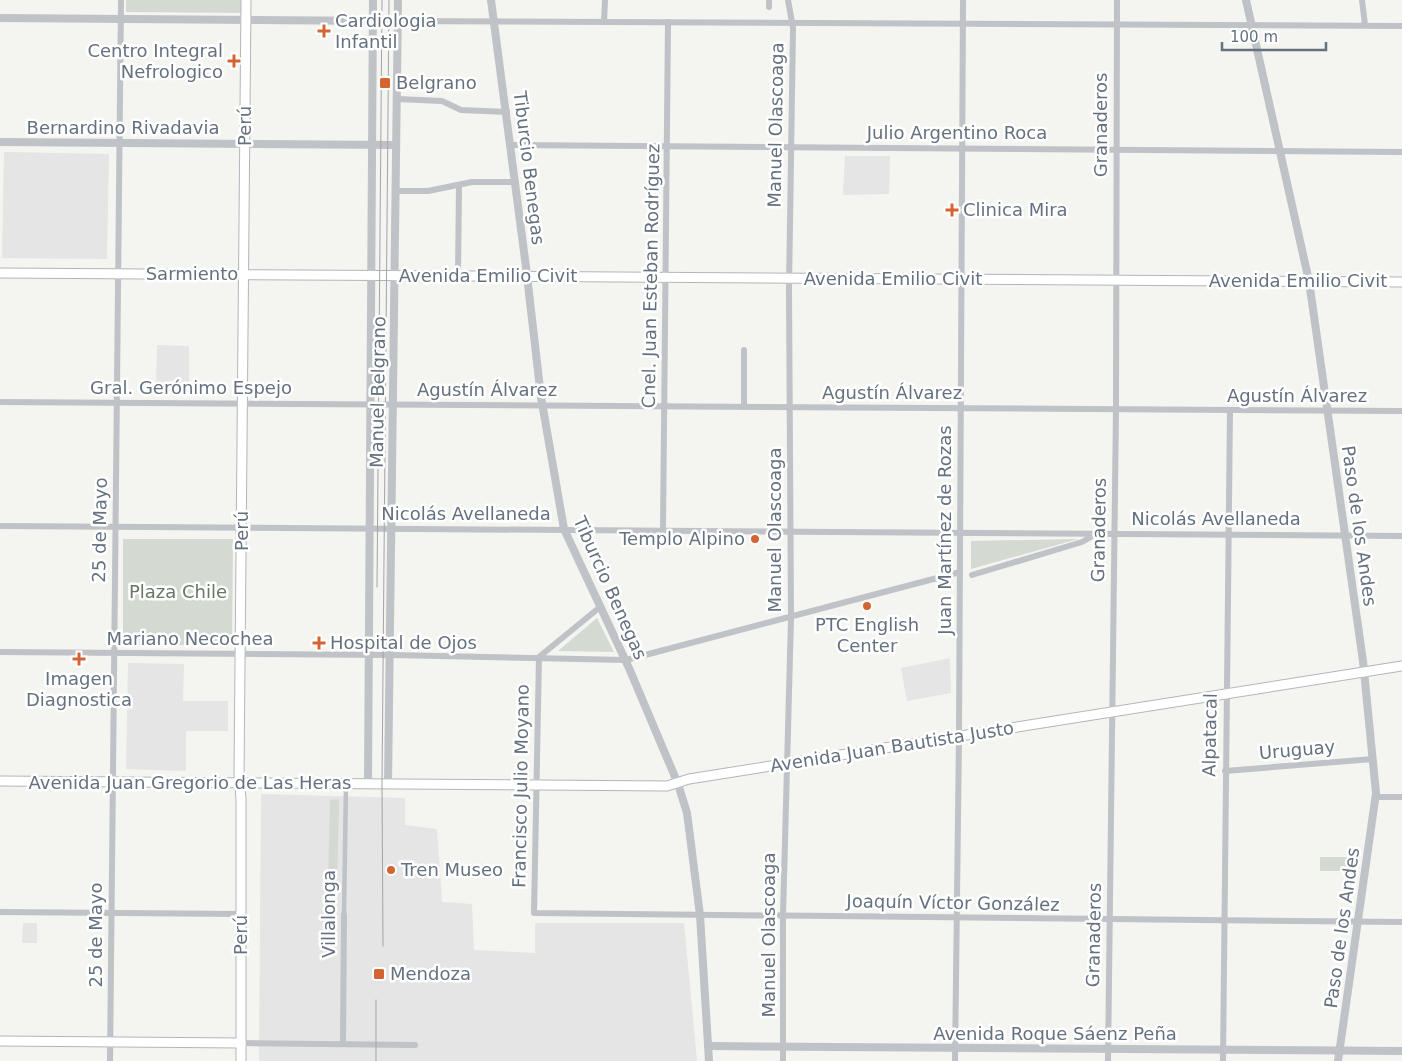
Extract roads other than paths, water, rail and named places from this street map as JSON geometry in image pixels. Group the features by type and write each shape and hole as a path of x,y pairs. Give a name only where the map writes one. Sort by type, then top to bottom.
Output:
{"main road":[{"name":"Perú","path":"241,1061 239,783 246,0"},
{"name":"Sarmiento","path":"0,273 384,276"},
{"name":"Avenida Emilio Civit","path":"384,276 1402,282"},
{"name":"Avenida Juan Bautista Justo","path":"384,784 667,786 689,780 786,764 1402,666"},
{"name":"Avenida Juan Gregorio de Las Heras","path":"0,781 384,784"},
{"path":"0,1041 241,1043"}],"street":[{"name":"25 de Mayo","path":"110,1061 121,0"},
{"name":"Manuel Belgrano","path":"368,784 373,0"},
{"name":"Manuel Belgrano","path":"384,784 391,655 398,0"},
{"name":"Tiburcio Benegas","path":"491,0 528,276 542,406 564,529 626,660 678,784 689,821 700,915 709,1061"},
{"path":"604,22 605,0"},
{"name":"Manuel Olascoaga","path":"783,1061 786,764 791,618 789,278 793,23 788,0"},
{"name":"Juan Martínez de Rozas","path":"955,1061 959,736 963,0"},
{"name":"Granaderos","path":"1108,1061 1116,409 1114,280 1117,149 1116,0"},
{"name":"Paso de los Andes","path":"1246,0 1309,281 1364,672 1376,797 1338,1061"},
{"path":"1362,0 1366,26"},
{"path":"0,18 1402,26"},
{"name":"Cnel. Juan Esteban Rodríguez","path":"663,530 668,22"},
{"path":"397,99 442,101 461,110 507,112"},
{"name":"Bernardino Rivadavia","path":"0,142 396,145"},
{"name":"Julio Argentino Roca","path":"511,145 1402,152"},
{"path":"396,191 428,191 478,182 516,182"},
{"path":"458,276 459,185"},
{"path":"744,350 744,407"},
{"name":"Gral. Gerónimo Espejo","path":"0,402 382,404"},
{"name":"Agustín Álvarez","path":"382,404 1402,411"},
{"name":"Alpatacal","path":"1223,1061 1224,771 1230,410"},
{"name":"Nicolás Avellaneda","path":"0,526 1402,536"},
{"path":"1080,533 1085,537 1081,543"},
{"path":"972,575 1081,543 1098,533"},
{"name":"Mariano Necochea","path":"0,652 391,655 626,660 960,572"},
{"path":"538,658 600,607"},
{"name":"Francisco Julio Moyano","path":"534,913 538,658"},
{"name":"Uruguay","path":"1224,771 1372,759"},
{"name":"Villalonga","path":"343,1044 346,784"},
{"path":"1376,797 1402,797"},
{"path":"0,912 240,914"},
{"name":"Joaquín Víctor González","path":"534,913 1402,922"},
{"path":"241,1043 415,1045"},
{"name":"Avenida Roque Sáenz Peña","path":"708,1046 1402,1052"}],"tram line":[{"path":"377,587 382,0"},
{"path":"383,946 382,784 389,0"},
{"path":"376,1000 376,1061"}],"place":[{"name":"Cardiologia Infantil","path":"324,31"},
{"name":"Centro Integral Nefrologico","path":"234,61"},
{"name":"Belgrano","path":"385,83"},
{"name":"Clinica Mira","path":"952,210"},
{"name":"Templo Alpino","path":"755,539"},
{"name":"PTC English Center","path":"867,606"},
{"name":"Hospital de Ojos","path":"319,643"},
{"name":"Imagen Diagnostica","path":"79,659"},
{"name":"Tren Museo","path":"391,870"},
{"name":"Mendoza","path":"379,974"}],"park label":[{"name":"Plaza Chile","path":"178,592"}]}
